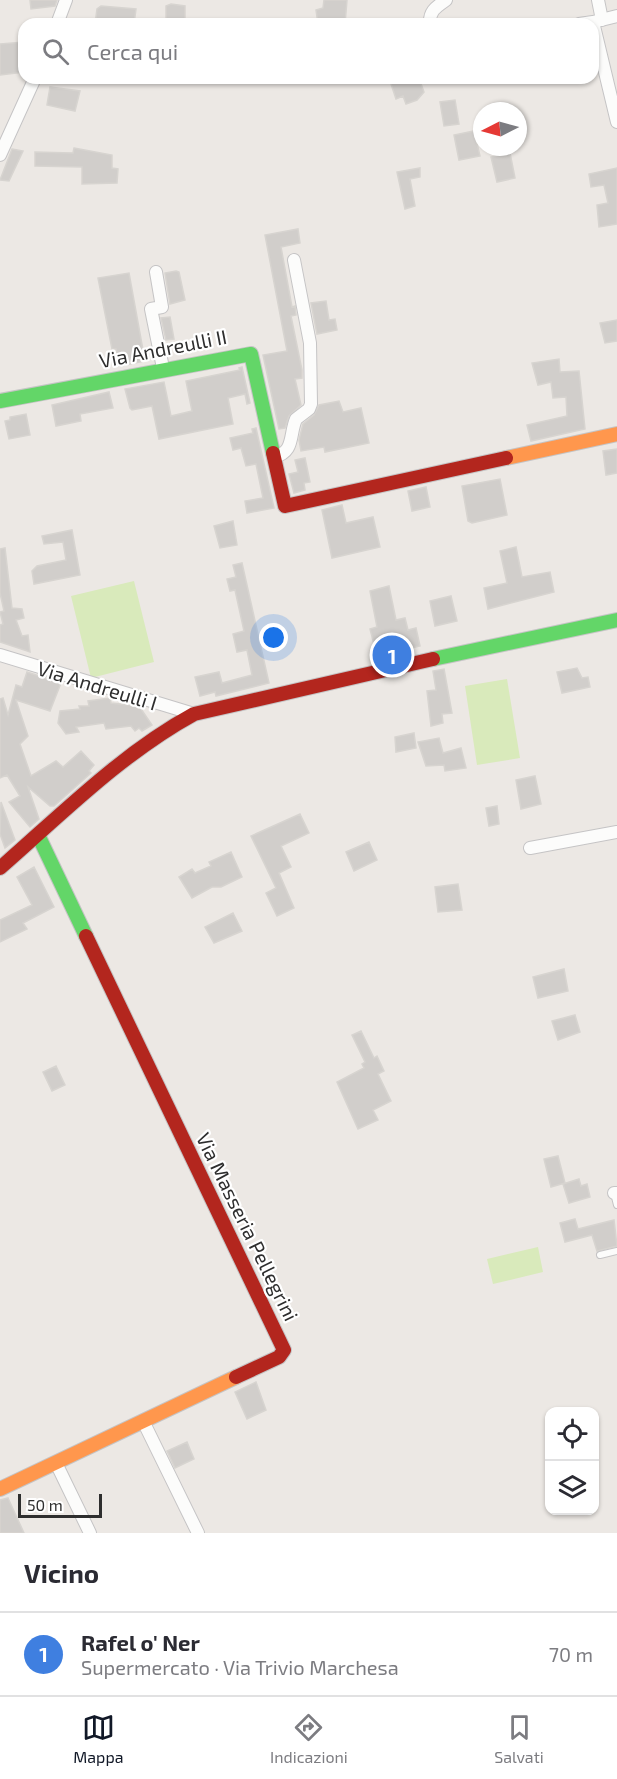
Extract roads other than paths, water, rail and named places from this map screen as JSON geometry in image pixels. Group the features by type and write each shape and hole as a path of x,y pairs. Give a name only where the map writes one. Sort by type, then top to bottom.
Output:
{"street":[{"path":"59,18 66,0"},
{"path":"430,18 434,9 446,0"},
{"path":"598,0 598,18"},
{"path":"599,21 617,16"},
{"path":"599,26 617,122"},
{"path":"0,155 32,84"},
{"path":"274,457 282,455 290,447 296,419 309,409 311,404 310,343 294,260"},
{"path":"156,272 162,307 151,309 162,369"},
{"name":"Via Andreulli II","path":"0,401 251,354 285,506 617,434"},
{"path":"0,868 102,778 161,732 195,714 308,686 617,620"},
{"name":"Via Andreulli I","path":"0,655 195,714"},
{"path":"530,848 617,832"},
{"name":"Via Masseria Pellegrini","path":"0,1489 279,1358 283,1348 38,835"},
{"path":"143,1421 198,1533"},
{"path":"52,1464 81,1533"},
{"path":"52,1464 90,1533"}],"lane":[{"path":"600,1255 617,1251"}],"place":[{"name":"Rafel o' Ner","path":"392,655"}]}
